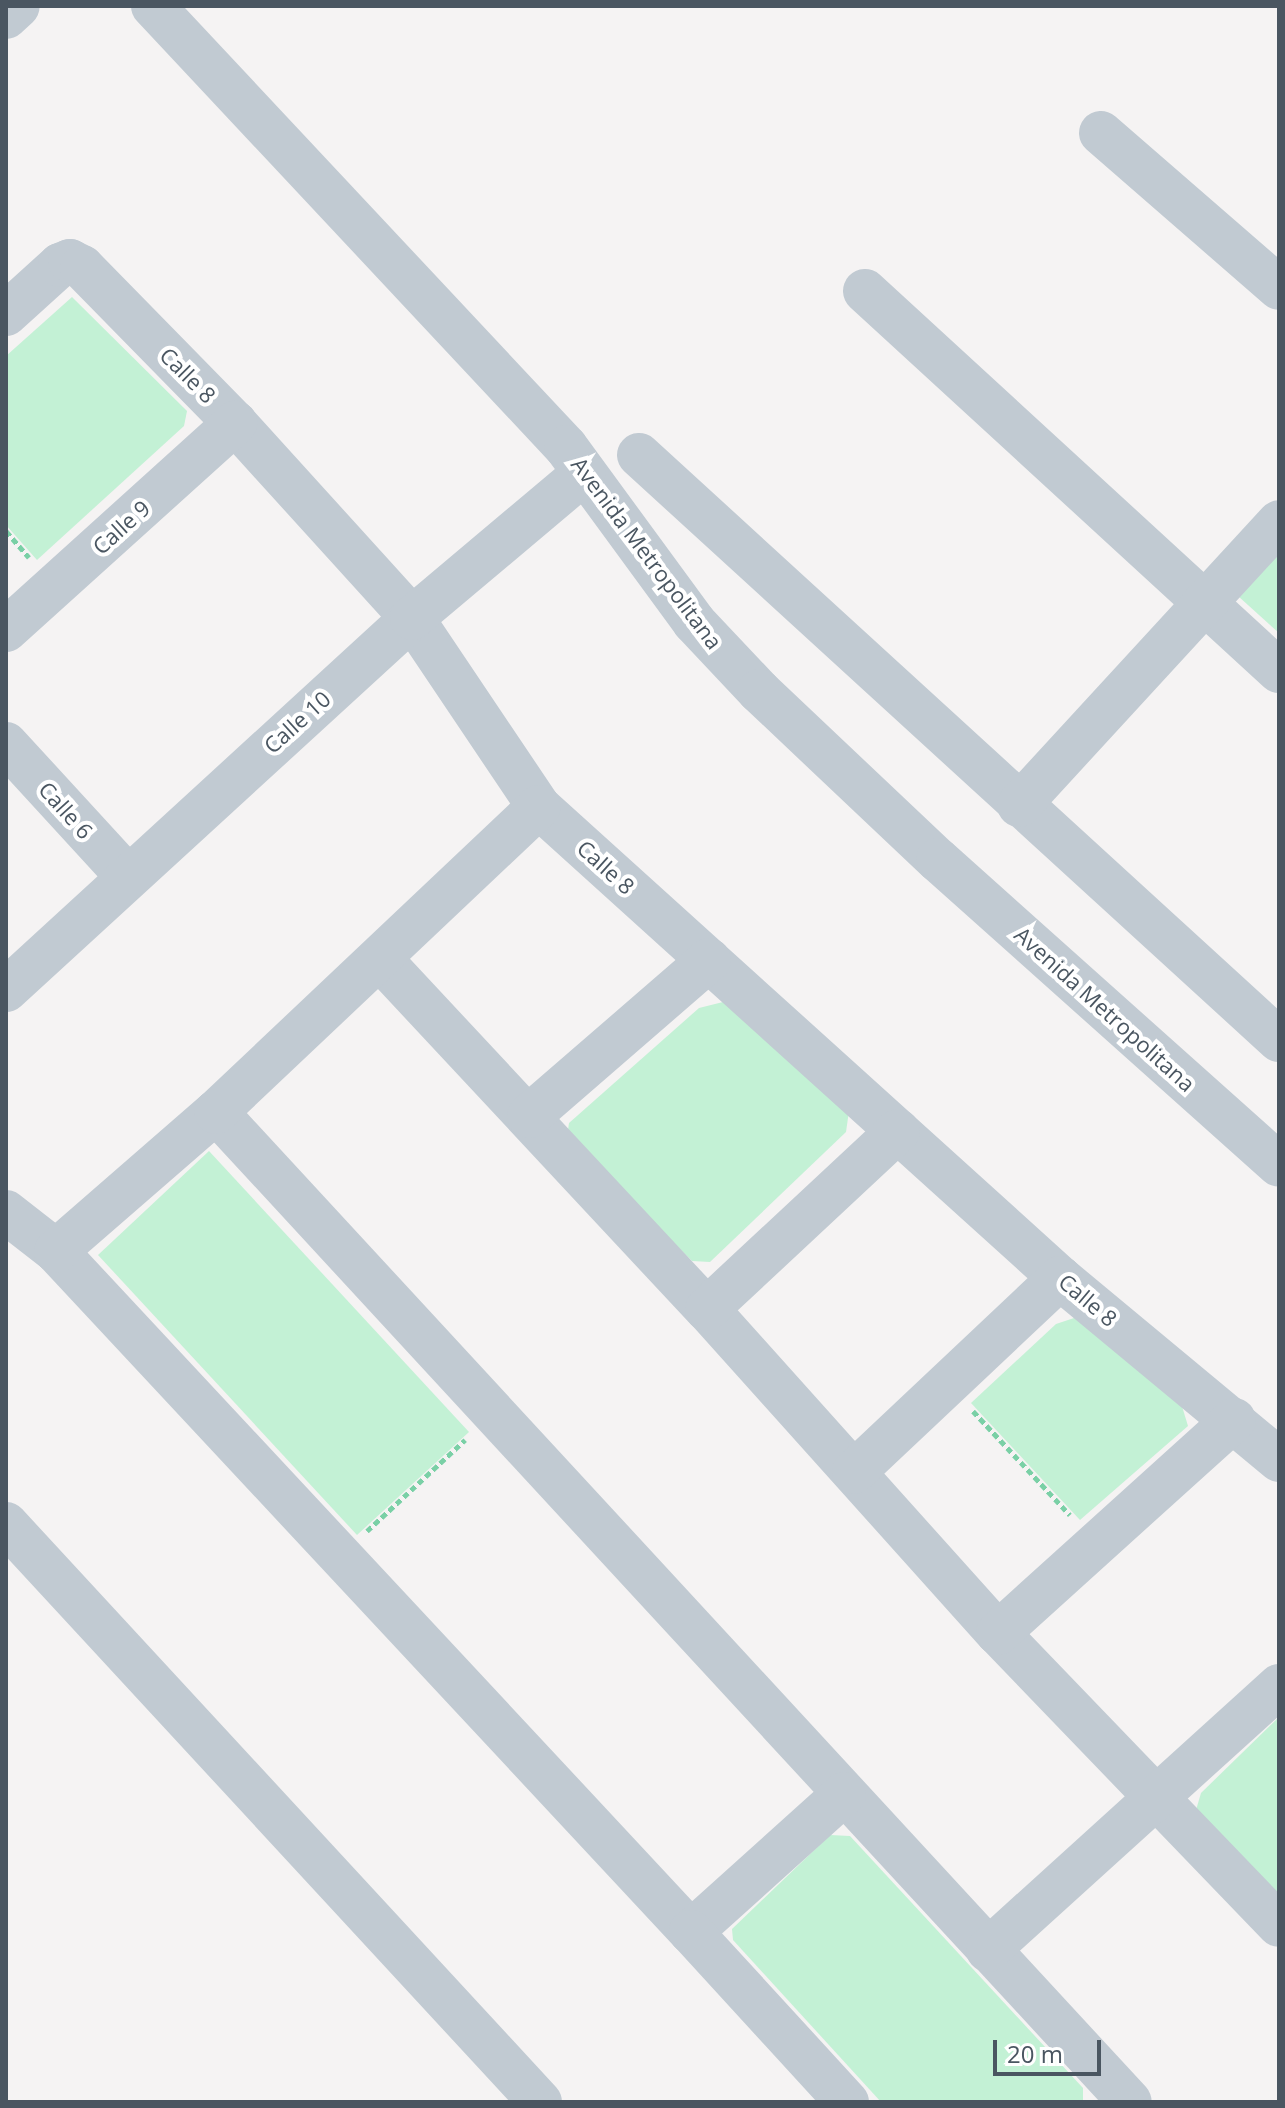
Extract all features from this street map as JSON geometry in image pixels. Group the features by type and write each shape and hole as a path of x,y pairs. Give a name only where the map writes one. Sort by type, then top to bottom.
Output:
{"street":[{"path":"6,17 18,6"},
{"name":"Avenida Metropolitana","path":"153,6 566,447 694,622 759,691 938,860 1279,1165"},
{"path":"1101,133 1279,288"},
{"name":"Calle 8","path":"6,314 60,265 70,261 82,267 235,423 412,618 539,807 1060,1278 1279,1460"},
{"path":"865,291 1279,671"},
{"name":"Calle 9","path":"6,630 235,423"},
{"path":"639,455 1279,1040"},
{"name":"Calle 10","path":"10,978 412,618 583,474"},
{"path":"1019,805 1279,522"},
{"name":"Calle 6","path":"6,744 127,876"},
{"path":"56,1251 216,1112 381,960 539,807"},
{"path":"381,960 707,1309 998,1633 1279,1925"},
{"path":"529,1116 709,960"},
{"path":"216,1112 1129,2102"},
{"path":"707,1309 898,1131"},
{"path":"6,1212 56,1251 691,1932 837,2098"},
{"path":"854,1472 1060,1278"},
{"path":"998,1633 1234,1420"},
{"path":"6,1524 540,2102"},
{"path":"988,1950 1279,1686"},
{"path":"691,1932 844,1794"}],"path":[{"path":"948,1384 1096,1543"},
{"path":"339,1556 493,1413"}],"green space":[{"path":"72,297 187,411 184,426 37,560 6,525 6,356"},
{"path":"1279,550 1279,633 1238,596"},
{"path":"723,1002 849,1111 846,1132 710,1262 692,1261 567,1137 569,1123 699,1008"},
{"path":"209,1151 469,1432 357,1535 98,1255"},
{"path":"1080,1316 1181,1403 1188,1426 1080,1520 971,1403 1056,1324"},
{"path":"1279,1717 1279,1896 1196,1810 1201,1793"},
{"path":"830,1835 850,1836 1083,2088 1083,2102 881,2102 733,1940 732,1929"}]}
